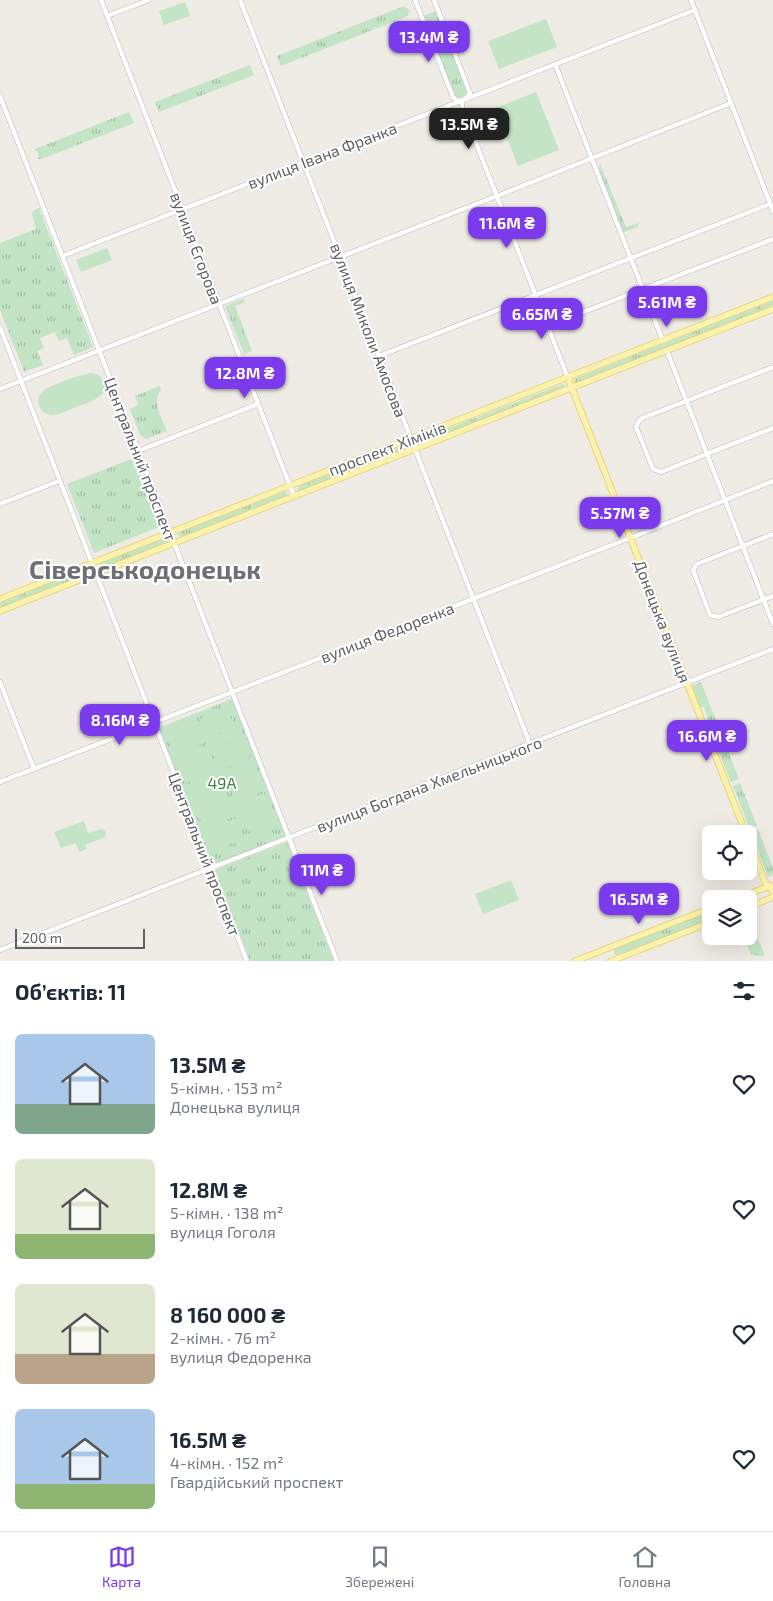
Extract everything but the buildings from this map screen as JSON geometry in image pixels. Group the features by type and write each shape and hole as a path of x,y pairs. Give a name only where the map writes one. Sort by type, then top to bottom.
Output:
{"main road":[{"name":"проспект Хіміків","path":"0,599 773,297"},
{"name":"проспект Хіміків","path":"0,611 773,309"},
{"name":"Донецька вулиця","path":"568,378 742,825"},
{"path":"757,862 765,882 771,886 773,892"},
{"path":"757,891 771,886"},
{"path":"757,904 773,898"},
{"path":"574,961 702,911"},
{"path":"608,948 612,961 702,926"}],"street":[{"name":"вулиця Єгорова","path":"101,0 294,496"},
{"path":"107,16 149,0"},
{"name":"вулиця Миколи Амосова","path":"240,0 530,744"},
{"name":"Донецька вулиця","path":"415,0 453,97 457,101 462,101 470,93 434,0"},
{"path":"691,0 773,211"},
{"name":"вулиця Івана Франка","path":"62,256 695,10"},
{"path":"555,64 663,341"},
{"name":"Центральний проспект","path":"0,96 337,961"},
{"name":"Донецька вулиця","path":"462,101 462,107 568,378"},
{"path":"0,389 731,103"},
{"path":"379,356 770,204"},
{"path":"547,326 773,239"},
{"name":"Центральний проспект","path":"0,327 247,961"},
{"path":"667,351 773,624"},
{"path":"773,367 640,419 636,427 653,469 662,472 773,428"},
{"path":"138,451 258,404"},
{"path":"0,504 59,481"},
{"name":"вулиця Федоренка","path":"0,782 773,481"},
{"path":"773,534 697,564 693,570 710,615 718,617 773,596"},
{"name":"вулиця Богдана Хмельницького","path":"0,950 773,649"},
{"path":"0,682 34,769"}],"green space":[{"path":"185,2 190,16 164,25 159,11"},
{"path":"404,6 409,10 408,16 281,66 277,56"},
{"path":"436,11 467,91 467,94 462,99 457,99 454,96 423,16"},
{"path":"546,19 557,47 499,69 488,41"},
{"path":"250,65 254,75 159,112 155,102"},
{"path":"536,92 559,150 518,166 495,108"},
{"path":"129,112 134,123 39,160 38,158 40,157 35,149"},
{"path":"600,164 626,227 639,223 638,227 622,231 599,171"},
{"path":"39,208 93,347 74,355 67,338 59,341 55,332 40,338 44,348 37,351 43,365 24,372 0,310 0,243 36,229 32,214 33,211"},
{"path":"107,248 112,260 81,272 76,260"},
{"path":"244,299 245,302 235,306 252,351 244,354 225,306"},
{"path":"773,301 773,306 577,383 574,382 576,378"},
{"path":"94,373 103,380 105,386 100,396 58,414 48,415 41,410 38,402 43,391 58,383"},
{"path":"563,384 566,387 422,443 419,442 421,439"},
{"path":"160,386 161,390 158,395 157,405 167,431 146,439 140,435 130,409 138,405 135,396"},
{"path":"406,445 408,446 407,449 300,491 297,489 299,486"},
{"path":"134,458 161,526 94,553 67,484"},
{"path":"284,492 287,493 286,497 182,537 178,535 180,532"},
{"path":"166,538 168,542 101,568 99,564"},
{"path":"86,569 88,571 87,574 0,608 0,603"},
{"path":"701,682 720,731 713,735 707,723 709,722 704,707 700,707 692,686"},
{"name":"49А","path":"232,699 286,836 212,865 158,728"},
{"path":"227,708 235,727 207,738 200,719"},
{"path":"196,720 205,743 175,755 166,732"},
{"path":"722,735 739,779 731,782 713,738"},
{"path":"242,737 250,758 220,770 212,749"},
{"path":"206,746 216,771 186,783 176,758"},
{"path":"251,760 263,791 236,802 223,770"},
{"path":"219,773 227,794 195,806 187,786"},
{"path":"740,783 757,825 748,825 733,786"},
{"path":"264,793 275,822 248,832 236,804"},
{"path":"228,796 236,816 204,828 196,808"},
{"path":"236,818 244,839 212,851 204,831"},
{"path":"84,821 88,833 102,829 106,832 105,837 85,845 87,849 79,852 76,843 61,848 54,832"},
{"path":"757,830 773,867 773,875 768,877 757,848"},
{"path":"287,842 334,961 250,961 215,870"},
{"path":"511,880 519,900 483,914 475,894"},
{"path":"702,914 702,922 617,955 614,953 614,949"},
{"path":"757,936 765,956 751,955 747,945 757,945"}],"district":[{"name":"Сіверськодонецьк","path":"145,568"}]}
